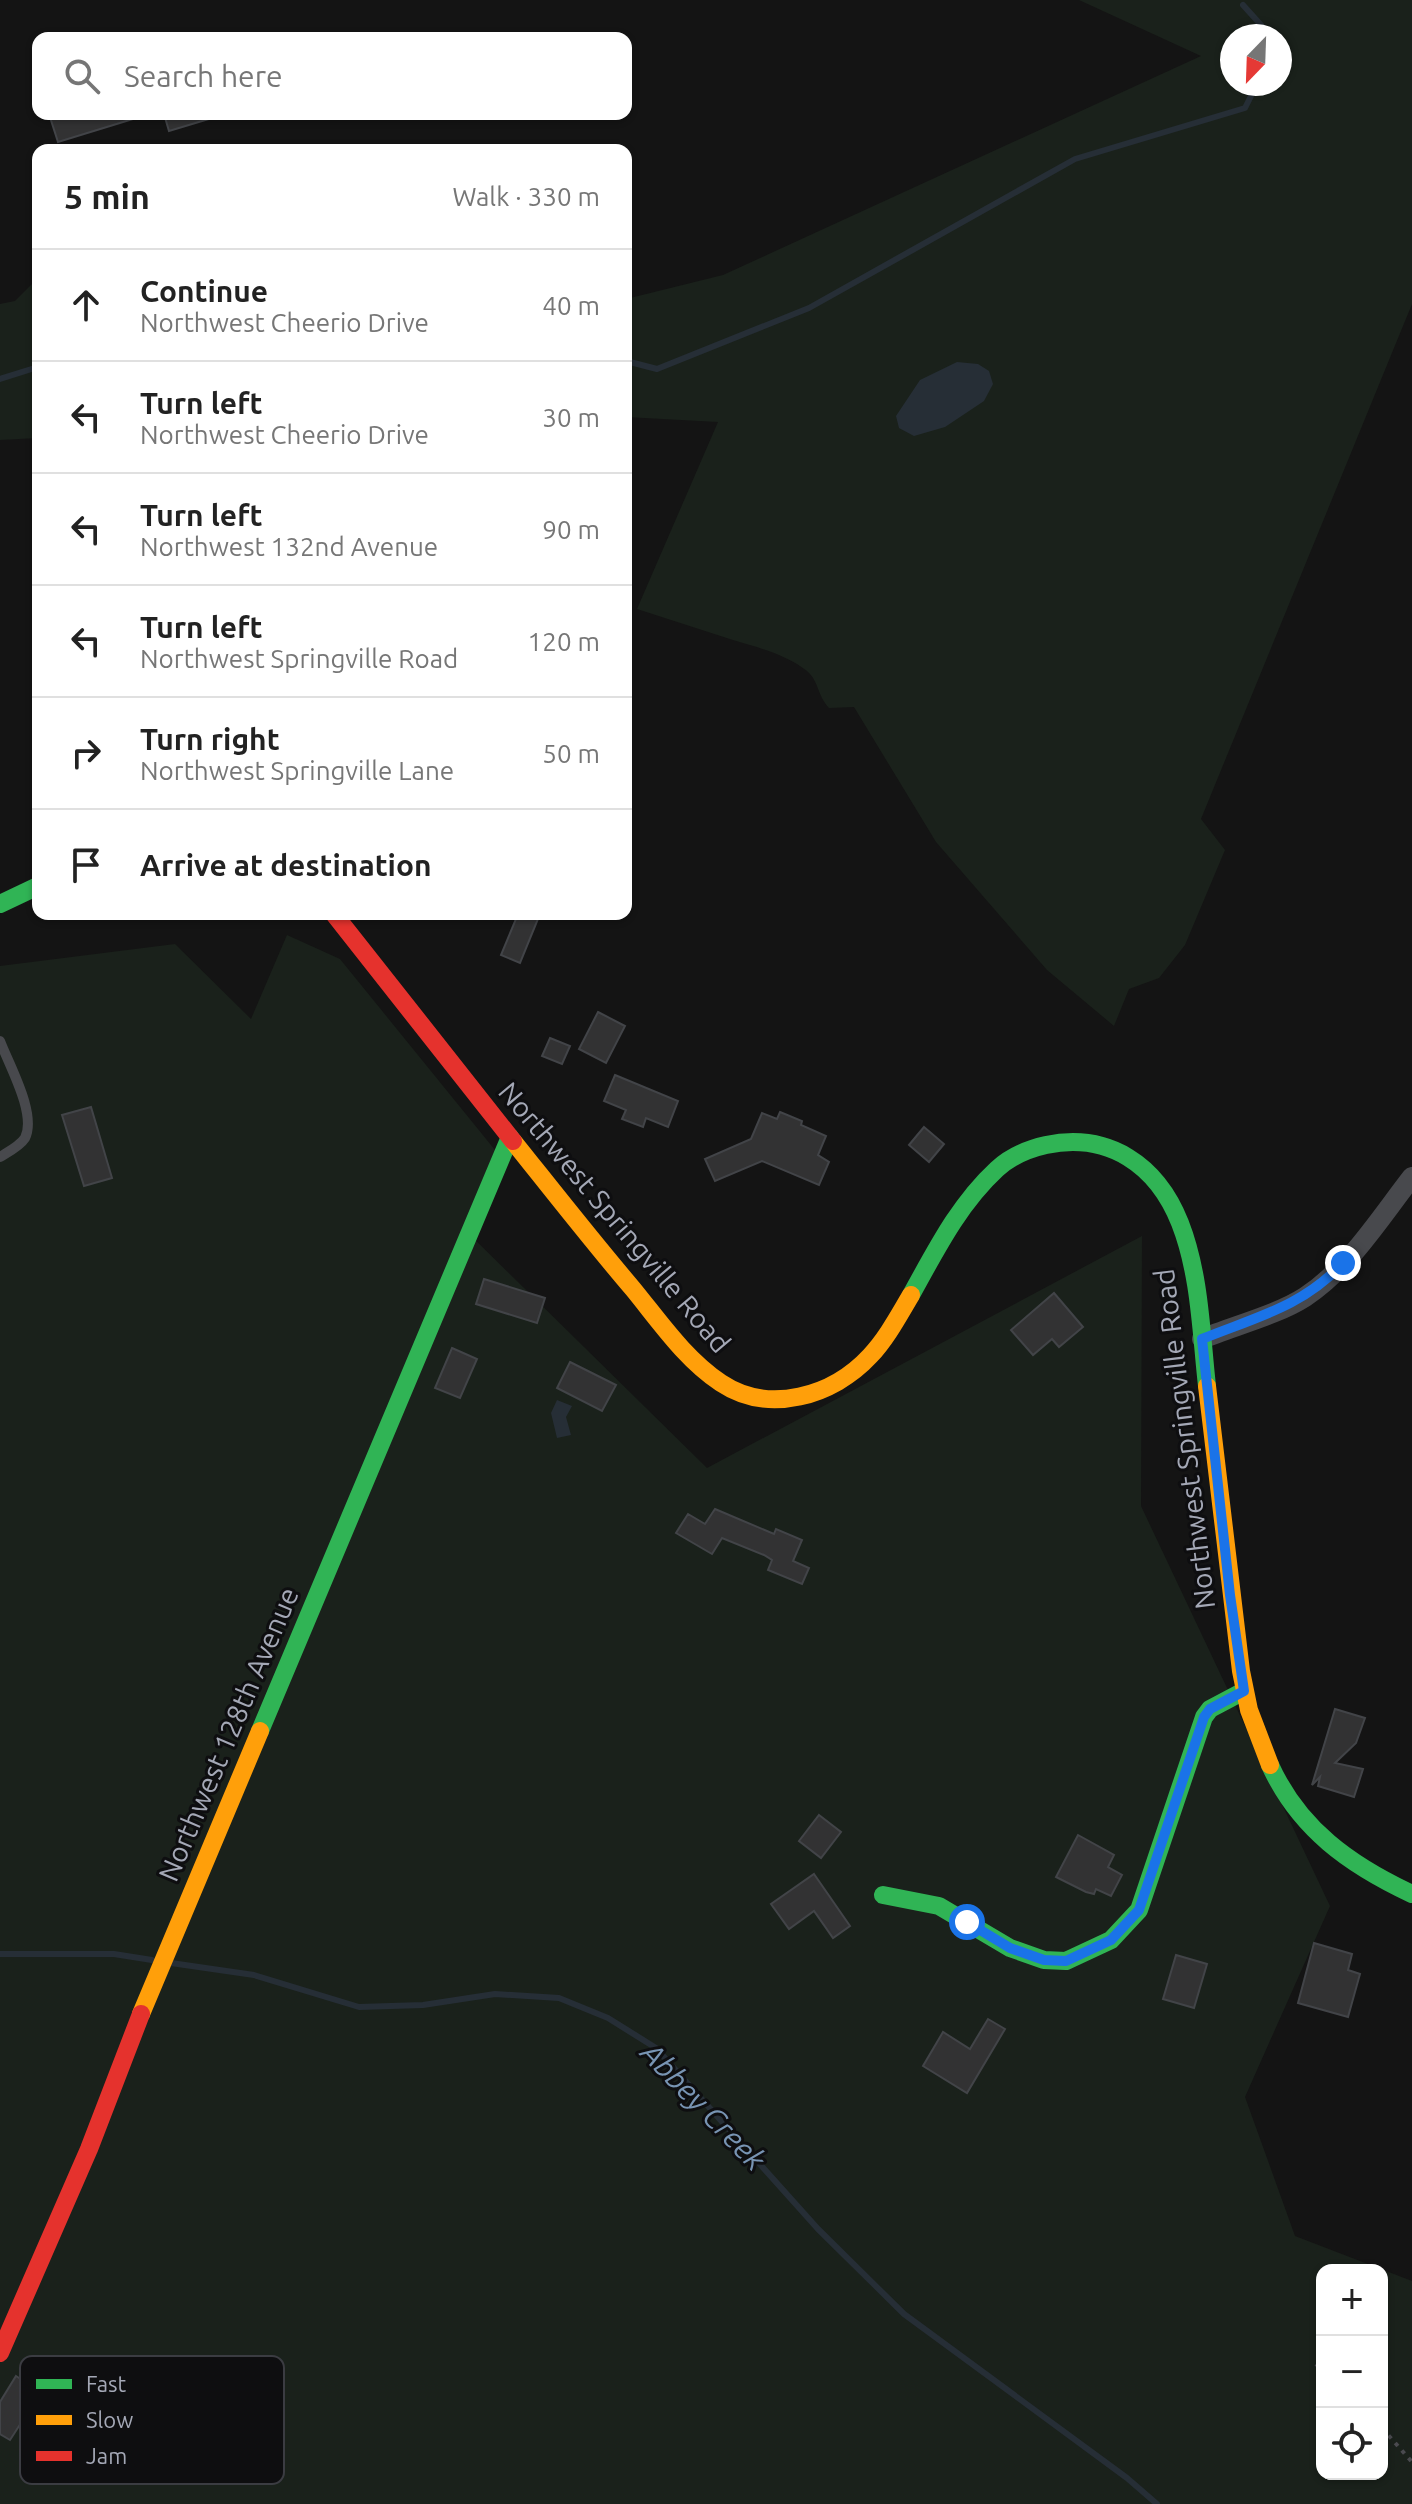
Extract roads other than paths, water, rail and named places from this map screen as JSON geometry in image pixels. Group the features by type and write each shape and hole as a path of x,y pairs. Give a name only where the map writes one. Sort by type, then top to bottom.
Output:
{"street":[{"path":"0,904 32,889"},
{"name":"Northwest Springville Road","path":"339,920 676,1342 722,1384 753,1396 799,1399 836,1383 871,1355 893,1325 964,1205 1001,1164 1026,1148 1053,1141 1081,1141 1108,1146 1133,1160 1157,1180 1175,1207 1192,1260 1230,1595 1244,1691 1251,1717 1271,1769 1311,1829 1347,1861 1412,1894"},
{"name":"Northwest 128th Avenue","path":"0,2353 89,2149 182,1914 510,1137"},
{"path":"1202,1339 1280,1310 1329,1279 1412,1177"},
{"path":"883,1895 939,1906 1010,1948 1044,1960 1066,1961 1087,1954 1111,1940 1139,1910 1204,1717 1210,1709 1244,1691"}],"lane":[{"path":"0,1041 27,1109 29,1126 24,1141 0,1157"}],"waterway":[{"path":"1243,5 1260,24"},
{"path":"632,363 657,369 809,308 1075,159 1245,108 1251,96"},
{"path":"0,379 32,369"},
{"name":"Abbey Creek","path":"0,1954 114,1954 152,1960"},
{"name":"Abbey Creek","path":"171,1963 254,1975 359,2007 423,2005 495,1994 559,1998 608,2018 656,2048 818,2229 904,2314 1127,2478 1157,2504"}]}
